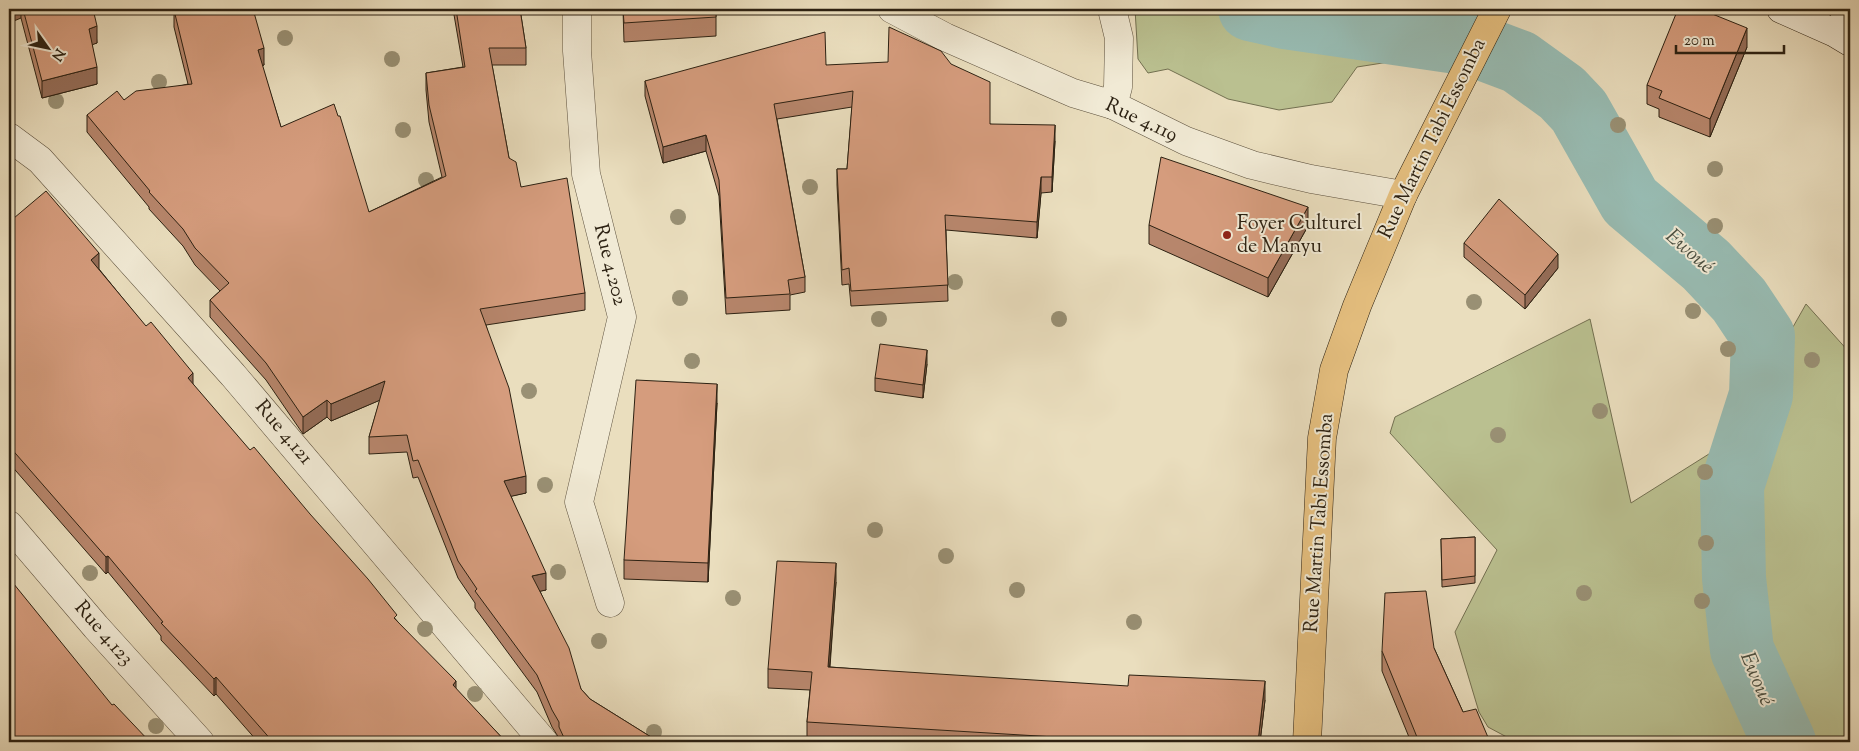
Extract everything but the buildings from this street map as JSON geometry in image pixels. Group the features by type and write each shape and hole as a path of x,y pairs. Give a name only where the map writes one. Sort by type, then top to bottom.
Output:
{"main road":[{"name":"Rue Martin Tabi Essomba","path":"1307,742 1322,438 1334,370 1361,297 1403,195 1494,16"}],"street":[{"name":"Rue 4.202","path":"577,9 576,51 586,174 622,317 579,502 610,603"},
{"name":"Rue 4.119","path":"892,9 946,37 1074,93 1113,105 1186,141 1252,165 1311,179 1403,195"},
{"path":"1112,9 1119,38 1118,87 1113,105"},
{"path":"1781,9 1843,28"},
{"name":"Rue 4.121","path":"9,137 40,160 227,368 544,742"},
{"name":"Rue 4.123","path":"9,525 96,627 200,742"}],"green space":[{"path":"1135,9 1418,9 1440,28 1421,57 1357,67 1332,102 1279,110 1228,99 1168,69 1148,73 1138,59"},
{"path":"1806,304 1850,353 1850,742 1516,742 1488,727 1479,712 1455,632 1497,550 1390,433 1395,417 1590,319 1631,503 1728,442"}],"waterway":[{"name":"Ewoué","path":"1250,9 1285,17 1471,44 1519,62 1562,93 1579,111 1630,201 1706,265 1739,300 1763,336 1761,395 1732,486 1734,578 1742,650 1784,742"}],"place":[{"name":"Foyer Culturel de Manyu","path":"1227,235"}]}
